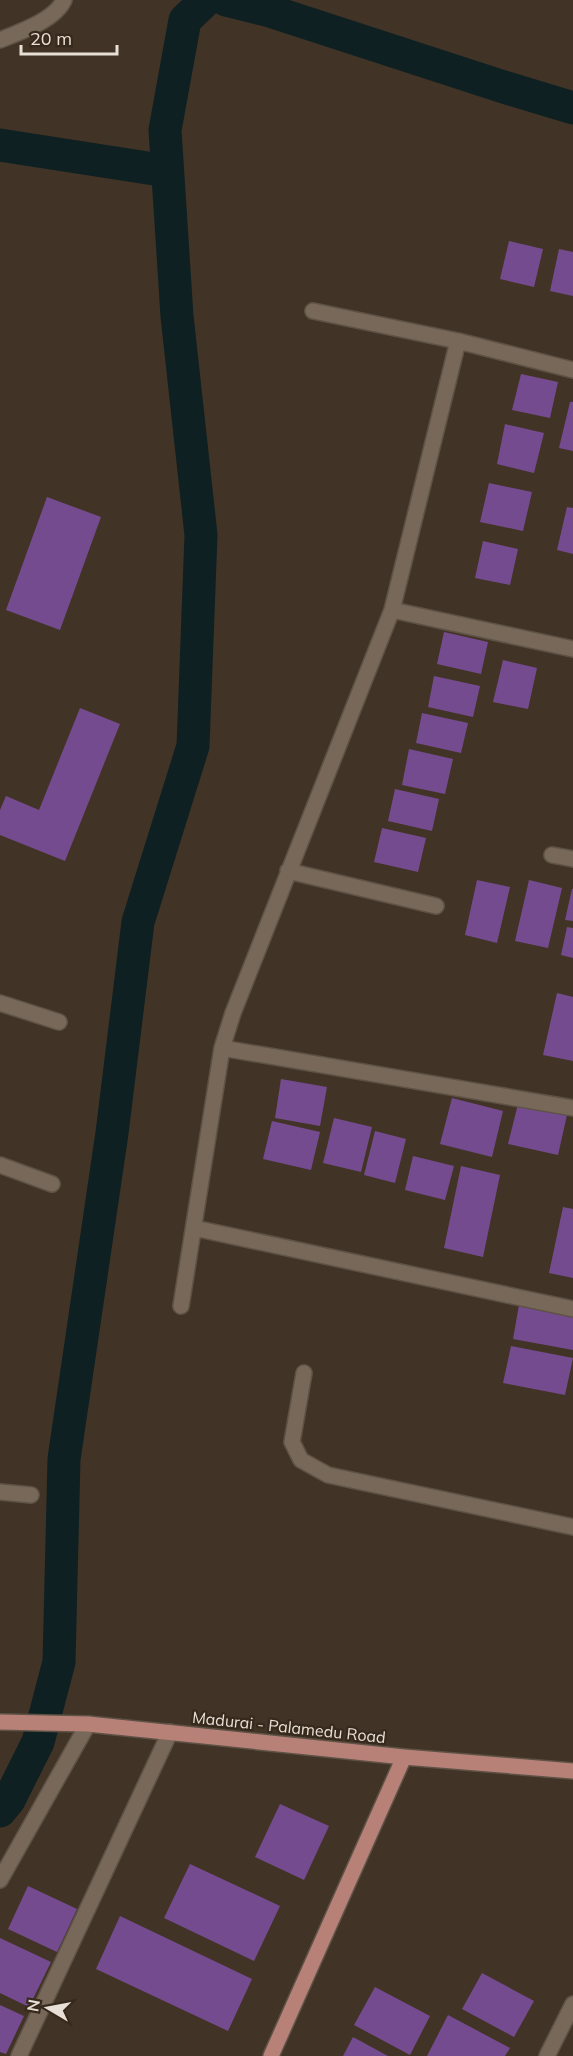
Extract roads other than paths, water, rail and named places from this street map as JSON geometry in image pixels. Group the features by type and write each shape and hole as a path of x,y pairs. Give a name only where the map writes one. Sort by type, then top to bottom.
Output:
{"main road":[{"name":"Madurai - Palamedu Road","path":"0,1722 87,1724 404,1757 573,1771"},
{"path":"271,2056 404,1757"}],"street":[{"path":"0,40 26,30 60,9 64,0"},
{"path":"313,311 458,341 573,370"},
{"path":"181,1306 222,1048 233,1013 288,871 392,610 458,341"},
{"path":"392,610 573,649"},
{"path":"552,855 573,859"},
{"path":"288,871 435,906"},
{"path":"0,1003 59,1022"},
{"path":"222,1048 573,1108"},
{"path":"0,1165 52,1184"},
{"path":"194,1228 573,1309"},
{"path":"304,1373 292,1442 301,1460 328,1475 573,1527"},
{"path":"0,1492 31,1496"},
{"path":"0,1880 87,1724"},
{"path":"19,2056 170,1732"},
{"path":"547,2056 573,2004"}],"waterway":[{"path":"0,1811 9,1800 38,1742 59,1662 64,1459 112,1133 138,922 193,746 201,535 177,316 165,130 185,20 206,0"},
{"path":"226,0 270,11 573,108"},
{"path":"0,145 167,171"}]}
